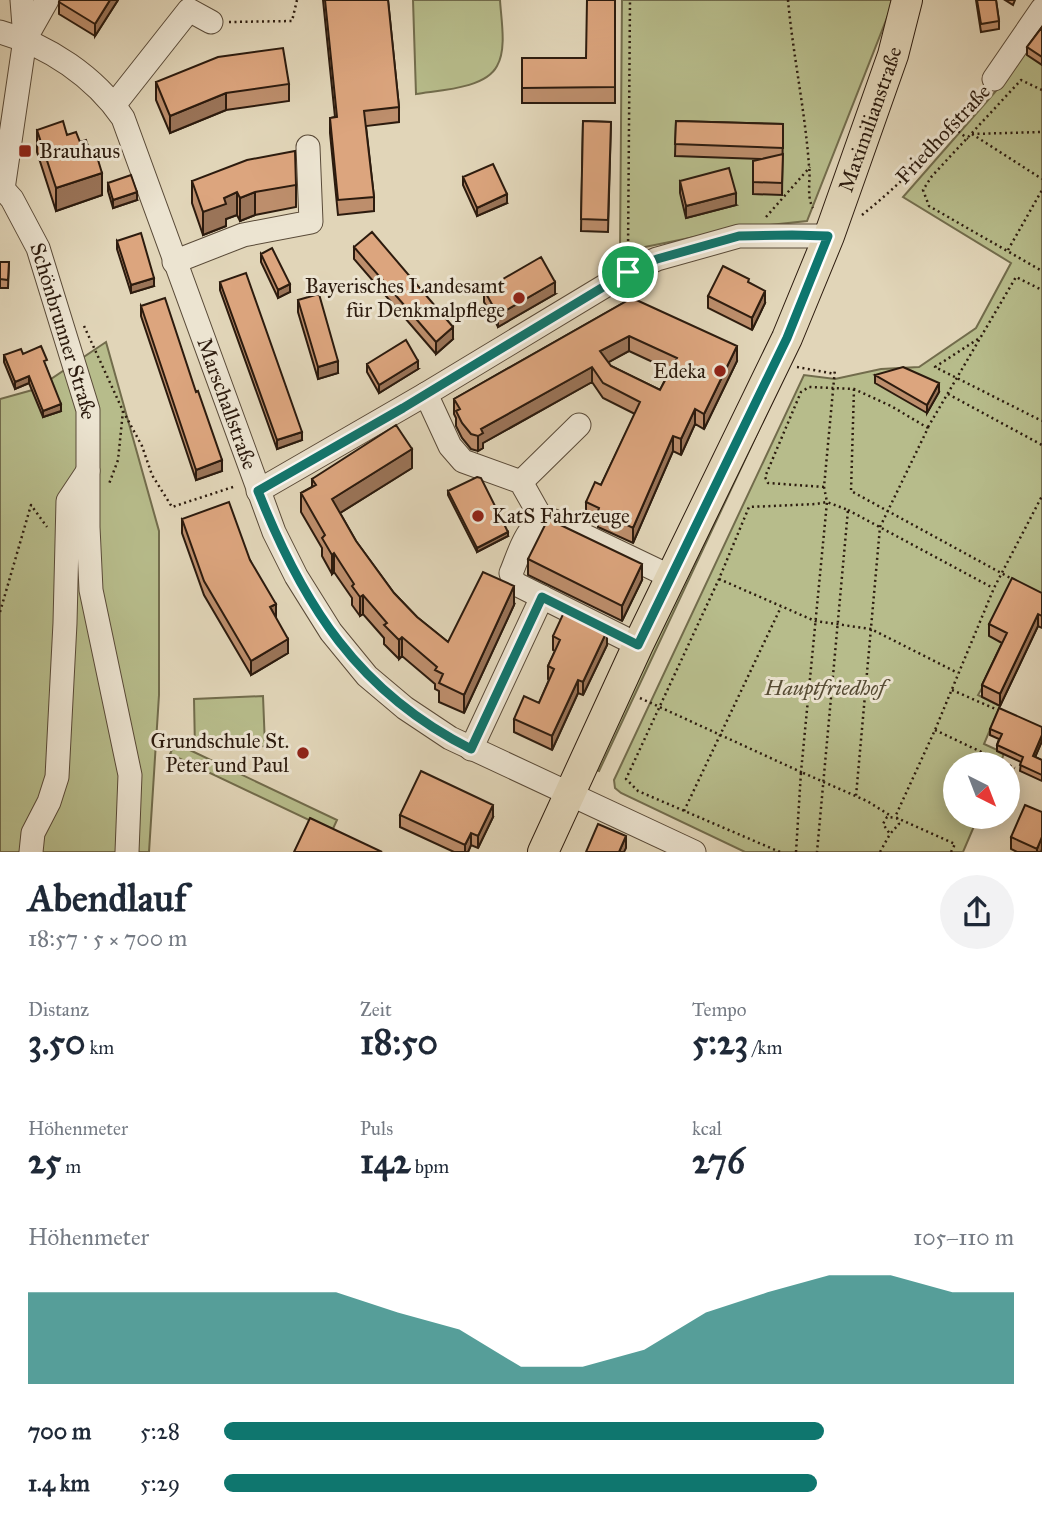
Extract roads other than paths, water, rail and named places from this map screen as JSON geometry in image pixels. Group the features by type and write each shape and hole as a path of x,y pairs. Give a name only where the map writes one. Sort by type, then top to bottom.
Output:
{"main road":[{"name":"Maximilianstraße","path":"543,852 638,645 787,338 828,236 892,55 907,0"}],"street":[{"path":"22,0 25,39"},
{"name":"Schönbrunner Straße","path":"47,0 25,39 2,190 12,199 37,248 88,410 91,590 130,775 127,852"},
{"name":"Friedhofstraße","path":"994,79 1042,9"},
{"path":"114,105 189,10 211,22"},
{"name":"Marschallstraße","path":"0,32 25,39 72,67 95,85 123,118 274,532 296,576 331,632 367,676 405,708 441,733 694,852"},
{"path":"174,262 243,235 311,222 308,147"},
{"path":"256,485 426,394 628,272 657,259 739,236 828,236"},
{"path":"426,394 450,446 463,461 522,482 543,521"},
{"path":"522,482 579,425"},
{"path":"31,852 33,833 49,802 57,777 68,501 88,470"},
{"path":"638,645 514,583 510,575 531,530 543,521 554,521 671,577"},
{"path":"471,749 542,597"}],"place":[{"name":"Brauhaus","path":"25,151"},
{"name":"Bayerisches Landesamt für Denkmalpflege","path":"519,298"},
{"name":"Edeka","path":"720,371"},
{"name":"KatS Fahrzeuge","path":"478,516"},
{"name":"Grundschule St. Peter und Paul","path":"303,753"}],"park label":[{"name":"Hauptfriedhof","path":"825,688"}]}
